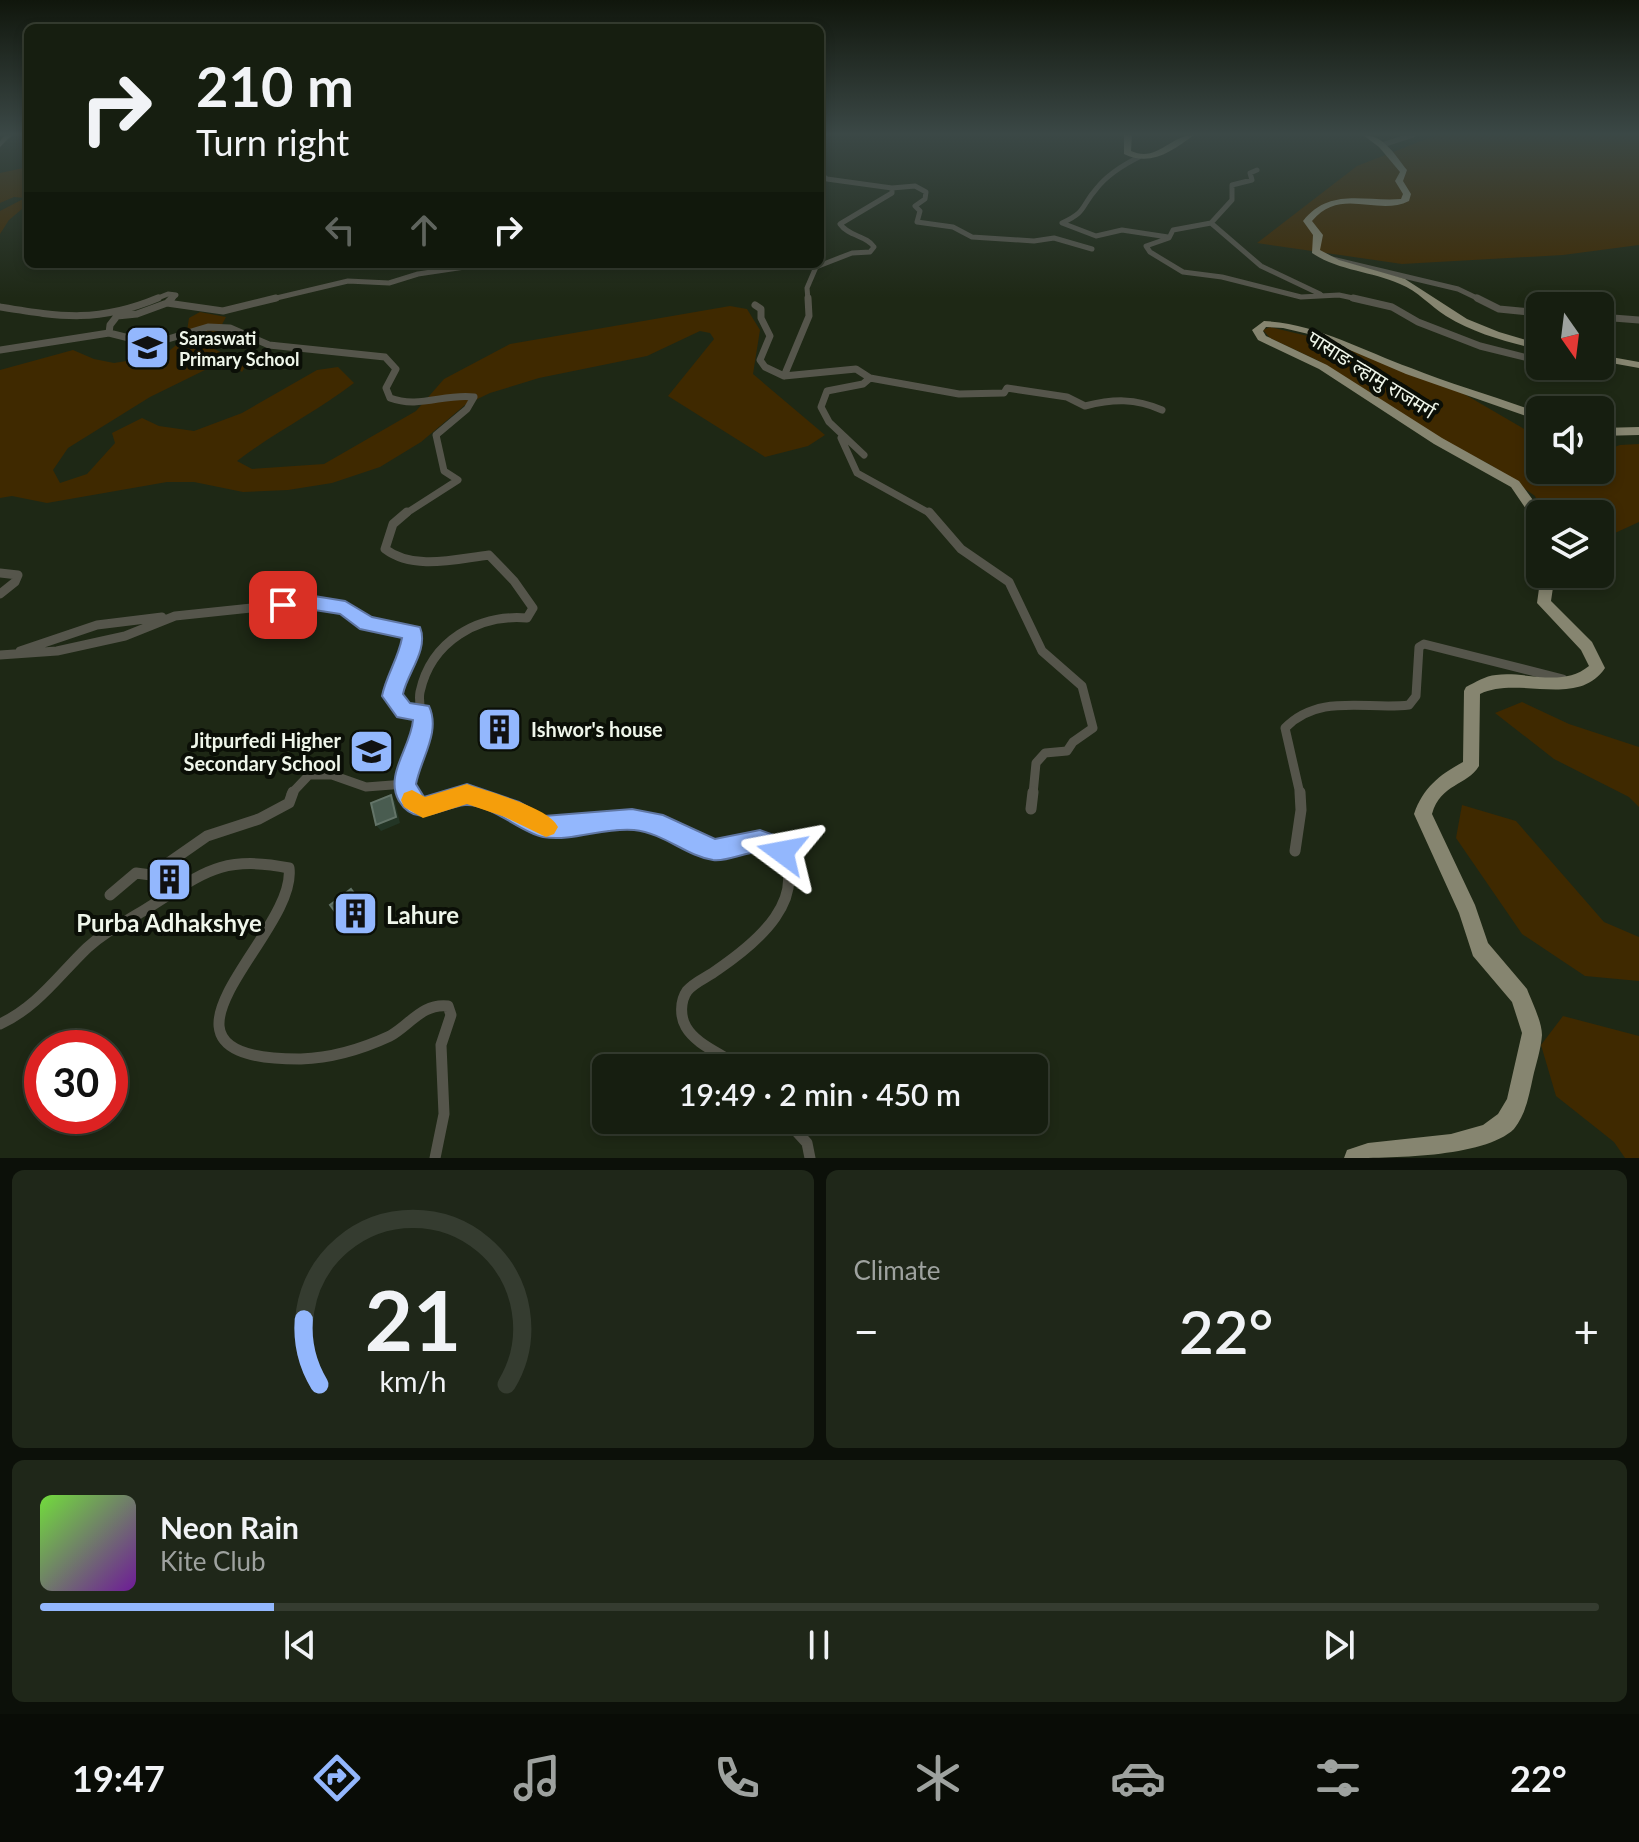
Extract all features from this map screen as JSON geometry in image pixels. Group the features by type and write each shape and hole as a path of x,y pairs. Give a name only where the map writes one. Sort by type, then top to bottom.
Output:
{"main road":[{"path":"1404,189 1407,194 1405,201 1395,203 1358,199 1328,204 1313,211 1307,221 1318,235 1314,249 1327,258 1424,291 1449,315 1493,335 1526,343"},
{"name":"पासाङ ल्हामु राजमर्ग","path":"1526,412 1411,372 1338,340 1273,324 1264,324 1257,330 1262,338 1323,367 1438,441 1515,484 1526,500"},
{"path":"1614,361 1639,365"},
{"path":"1614,432 1639,431"},
{"path":"1355,1158 1451,1145 1488,1135 1506,1122 1517,1103 1532,1033 1520,996 1480,949 1468,912 1423,814 1432,792 1444,781 1471,766 1472,691 1493,681 1574,683 1589,677 1597,668 1587,646 1544,603 1546,588"}],"street":[{"path":"824,264 852,253 870,252 874,247 871,242 846,233 840,224 892,193 892,189"},
{"path":"921,189 926,192 925,199 915,206 920,211 917,222 950,225 972,237 1034,241 1054,238 1092,249"},
{"path":"1097,189 1087,200 1083,213 1062,223 1096,236 1122,230 1169,238"},
{"path":"1232,189 1232,200 1211,223 1173,230 1169,238 1146,246 1150,252 1183,272 1222,277 1301,297 1320,294"},
{"path":"1211,223 1232,244 1275,277 1320,294 1392,307 1418,322 1480,346 1526,358"},
{"path":"1327,258 1458,289 1499,309 1526,312"},
{"path":"167,303 223,311 348,281 389,283 418,274 458,268"},
{"path":"784,376 809,316 807,288 816,268"},
{"path":"0,307 58,316 95,317 137,307 168,294 176,295 167,303 137,314 117,316 110,325 109,333"},
{"path":"755,305 761,309 761,318 770,336 760,360 765,367 784,376 856,369 870,378 959,394 1004,393 1007,388 1067,397 1085,406 1114,399 1146,403 1162,410"},
{"path":"1614,318 1639,320"},
{"path":"0,350 109,333 145,342 168,339 208,327 230,328 269,345 385,357 396,369 386,388 390,398 399,403 432,404 459,393 474,397 467,409 436,435 444,471 458,480 446,492 397,517 385,536 385,549 391,556 419,562 489,555 514,581 533,608 527,618 508,616 473,625 457,635 435,662 422,685 419,701 423,731 408,767 405,784 408,796 423,808 467,794 511,809 541,826 632,819 663,826 715,850 760,841 777,846 787,867 788,890 787,904 780,917 717,970 689,989 682,1004 684,1027 695,1038 725,1054"},
{"path":"870,378 863,384 827,391 821,407 840,434 857,473 929,512 961,549 1009,582 1042,651 1082,686 1093,728 1073,742 1067,751 1045,753 1036,763 1031,809"},
{"path":"840,434 864,455"},
{"path":"0,573 18,575 15,582 0,594"},
{"path":"2,655 97,625 308,602 345,608 367,623 413,632 407,661 394,685 392,696 405,711 421,712"},
{"path":"2,655 57,651 125,636 175,616"},
{"path":"1295,851 1301,810 1299,779 1285,728 1294,715 1309,708 1336,705 1392,708 1409,705 1416,696 1419,647 1424,644 1574,683"},
{"path":"110,895 136,873 151,875 207,836 259,819 289,803 290,795 309,775 332,775 366,787 405,784"},
{"path":"0,1024 33,1007 100,937 190,877 227,864 259,863 289,868 293,876 290,891 238,970 220,1006 217,1023 226,1041 243,1053 320,1060 392,1034 424,1009 438,1003 448,1006 451,1015 443,1035 440,1056 444,1114 435,1158"},
{"path":"799,1134 807,1143 810,1158"}],"shaded area":[{"path":"0,189 24,189 24,198 14,197 0,203"},
{"path":"1327,189 1639,189 1639,245 1563,255 1402,264 1257,243"},
{"path":"24,199 24,207 9,220 0,234 0,211"},
{"path":"730,306 747,309 760,330 753,374 825,435 808,446 765,457 668,396 714,339 710,333 700,331 647,356 539,378 490,393 465,405 421,442 380,467 332,483 288,490 243,492 194,482 167,482 47,503 12,496 0,498 0,370 73,350 114,363 164,355 186,337 189,318 200,312 226,317 212,343 214,349 225,354 244,356 248,362 242,372 235,366 205,370 150,397 68,448 53,470 60,483 87,474 115,443 112,433 142,418 159,426 194,431 242,413 317,370 338,367 354,383 237,461 252,469 324,464 416,411 444,379 510,344"},
{"path":"1270,327 1337,343 1459,391 1526,430 1526,484 1614,484 1614,447 1639,444 1639,522 1614,534 1614,500 1537,500 1489,464 1437,438 1319,361 1270,338 1263,330"},
{"path":"1522,702 1569,724 1639,747 1639,807 1629,797 1554,759 1495,713"},
{"path":"1462,805 1516,821 1604,922 1639,937 1639,981 1585,976 1522,934 1456,838"},
{"path":"1563,1016 1639,1036 1639,1158 1625,1158 1614,1142 1556,1096 1541,1045"}],"building":[{"name":"Ishwor's house","path":"503,710 509,729 491,736 485,716"},
{"path":"391,795 396,817 376,825 371,803"},
{"path":"172,867 177,874 158,886 153,880"},
{"name":"Lahure","path":"351,889 369,912 348,929 330,905"}],"slow traffic":[{"path":"412,800 423,808 467,794 511,809 527,820 546,827"}],"place":[{"name":"Saraswati Primary School","path":"148,348"},
{"name":"Ishwor's house","path":"500,729"},
{"name":"Jitpurfedi Higher Secondary School","path":"372,752"},
{"name":"Purba Adhakshye","path":"169,880"},
{"name":"Lahure","path":"355,914"}],"route":[{"path":"283,605 308,602 345,608 367,623 413,632 407,661 394,685 392,696 405,711 421,712 423,719 423,731 408,767 405,784 408,796 423,808 467,794 511,809 541,826 632,819 663,826 715,850 760,841 777,846 782,852"}]}
